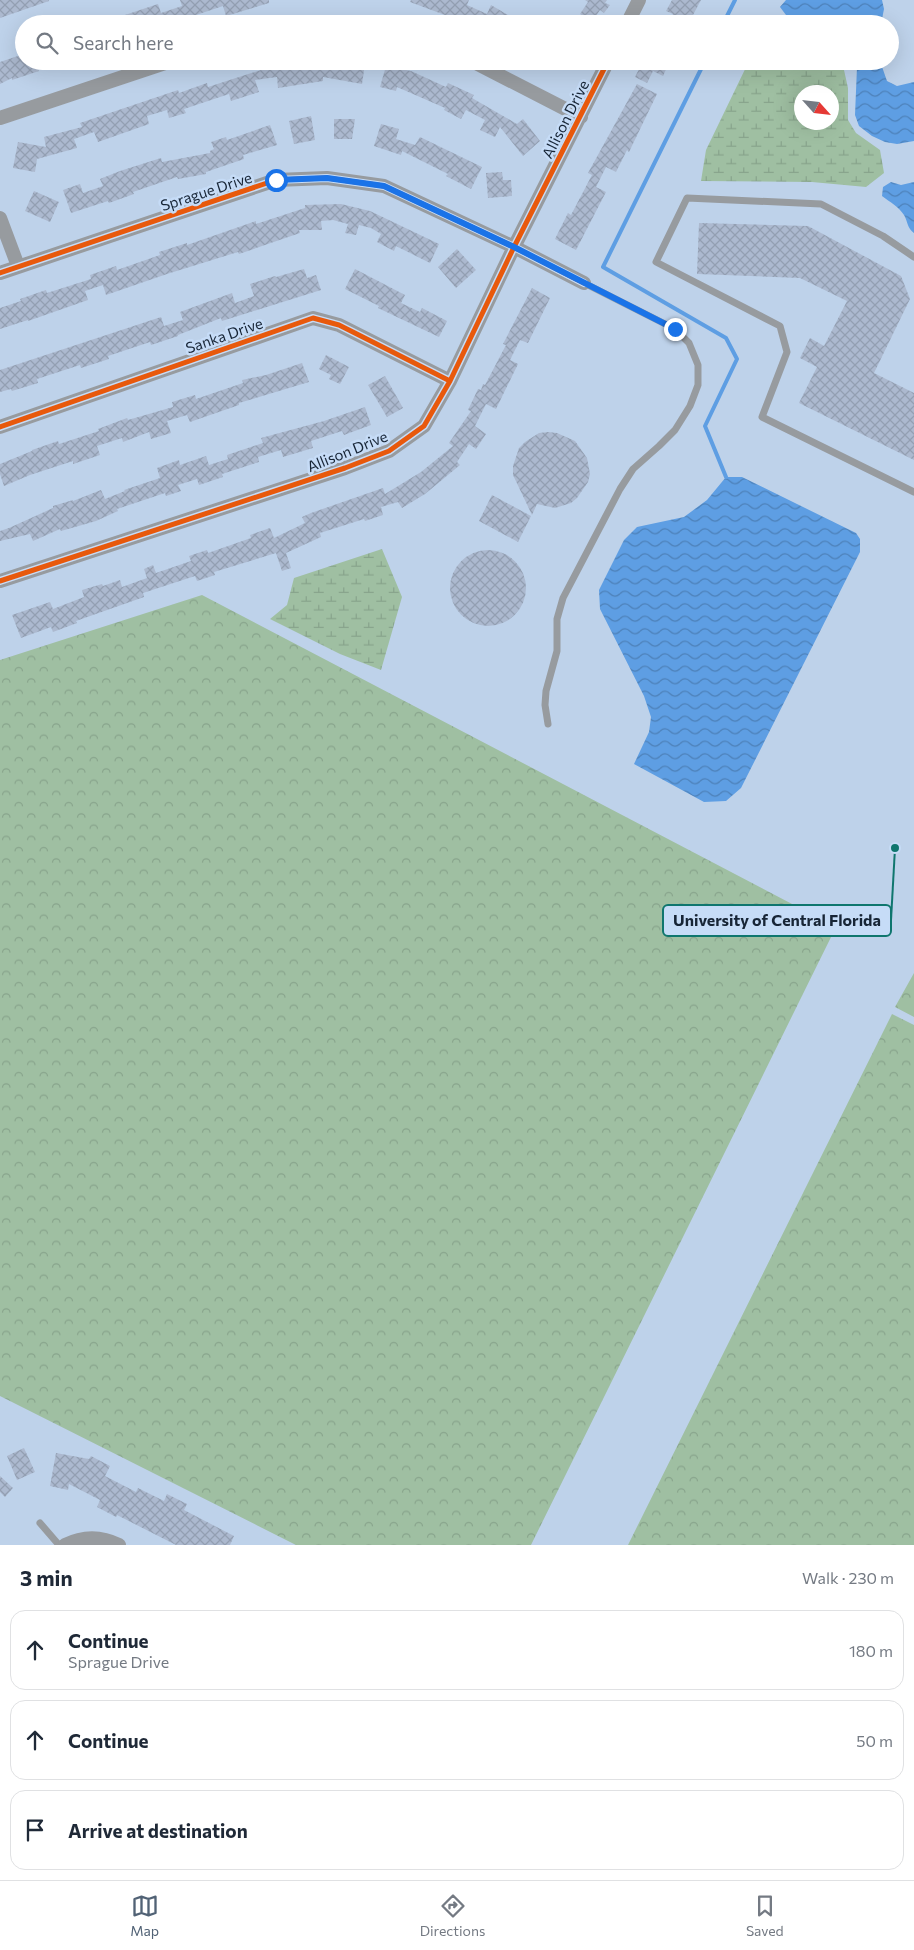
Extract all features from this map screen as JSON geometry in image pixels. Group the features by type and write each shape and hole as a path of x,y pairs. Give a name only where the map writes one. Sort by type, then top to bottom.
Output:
{"street":[{"path":"632,15 639,0"},
{"path":"0,118 145,70"},
{"path":"490,70 581,117"},
{"name":"Allison Drive","path":"0,581 345,468 389,451 424,426 450,381 514,247 604,70"},
{"name":"Sprague Drive","path":"0,272 276,180 327,178 384,186 514,247 584,283"},
{"path":"0,218 18,266"},
{"name":"Sanka Drive","path":"0,427 312,318 340,325 450,381"},
{"path":"65,1545 79,1538 106,1538 119,1545"}],"lane":[{"path":"914,257 883,236 821,204 687,198 656,262 780,326 787,352 762,417 914,492"},
{"path":"548,724 545,705 546,691 557,651 558,619 562,598 633,469 675,430 690,406 698,385 698,365 689,342 675,329 584,283"},
{"path":"40,1523 59,1545"}],"green space":[{"path":"745,70 844,70 848,88 848,120 856,133 880,150 884,173 866,187 812,182 701,181 706,150"},
{"path":"382,549 402,597 381,670 340,654 270,619 287,605 294,578"},
{"path":"202,595 836,927 531,1545 296,1545 0,1396 0,660"},
{"path":"914,973 914,1017 895,1007"},
{"path":"892,1014 914,1025 914,1545 628,1545"}],"water":[{"path":"786,0 882,0 884,9 883,15 786,15 780,7"},
{"path":"857,70 883,70 887,81 897,86 914,82 914,141 897,144 885,142 872,136 859,126 855,115"},
{"path":"891,182 901,185 914,182 914,233 902,212 882,196 883,187"},
{"path":"726,477 742,477 856,533 860,539 860,552 741,788 726,801 704,802 634,764 649,732 651,717 644,696 600,609 599,590 624,540 637,527 684,517 707,500"}],"building":[{"path":"0,0 49,0 49,1 0,18"},
{"path":"180,0 269,0 269,3 229,15 226,15 223,6 196,15 125,15 158,4 161,13 182,6"},
{"path":"411,0 469,0 467,5 487,14 491,5 508,15 445,15 410,2"},
{"path":"585,0 607,0 605,3 610,5 604,13 600,10 597,15 582,15 580,14 588,2"},
{"path":"672,0 701,0 693,15 672,15 666,11"},
{"path":"15,57 15,70 39,71 12,80 12,78 0,84 0,62"},
{"path":"261,70 364,70 362,84 323,77 323,81 278,88 277,77 255,80 259,92 231,101 229,94 184,109 186,113 169,118 167,110 147,116 149,124 98,142 94,132 74,139 77,148 37,159 35,172 13,168 18,142 46,147 44,137 82,127 80,123 178,90 179,93 207,83 208,87"},
{"path":"385,70 411,71 446,87 448,83 474,95 472,98 517,124 523,119 540,141 523,156 500,127 495,137 480,130 485,120 466,110 461,119 444,110 445,108 397,87 396,91 380,87"},
{"path":"638,70 666,70 663,76 653,71 647,83 635,77"},
{"path":"637,84 657,94 629,152 627,150 616,172 606,167 596,187 606,192 576,250 555,239 568,213 571,215 592,175 588,173"},
{"path":"311,116 315,140 294,144 289,121"},
{"path":"334,119 355,119 352,139 334,139"},
{"path":"381,124 399,129 396,139 415,145 420,137 482,167 471,189 446,176 448,174 402,151 401,155 374,146"},
{"path":"270,125 277,145 243,155 244,159 206,172 206,174 178,179 177,177 133,192 134,194 109,203 108,201 71,213 63,190 80,184 83,193 103,186 100,179 120,171 161,158 162,162 210,153 214,149 211,142 226,137 227,140"},
{"path":"502,172 503,180 511,180 512,196 488,198 486,173"},
{"path":"34,191 59,202 50,222 25,211"},
{"path":"341,204 370,211 439,244 430,263 396,246 394,251 377,242 381,234 371,228 359,225 356,235 345,233 348,224 333,220 321,221 322,230 299,230 300,233 239,254 238,252 106,295 103,285 85,291 88,300 0,329 0,308 21,301 20,299 46,290 47,293 91,279 90,275 116,266 117,270 160,255 159,252 187,243 187,245 256,221 256,224 305,208 305,205"},
{"path":"699,223 808,226 901,276 910,299 874,373 914,393 914,460 799,403 817,367 800,358 810,338 824,346 847,301 800,278 697,274"},
{"path":"457,249 476,270 456,288 438,267"},
{"path":"304,269 307,278 316,275 321,290 222,321 221,318 178,336 151,345 150,342 108,356 109,359 81,368 80,365 37,379 38,383 12,391 11,389 0,392 0,370 161,317 164,326 183,320 180,312 232,293 235,303 254,296 250,284"},
{"path":"355,269 405,295 401,303 420,312 422,308 447,321 439,337 378,308 379,306 345,289"},
{"path":"532,288 550,298 528,343 520,340 510,360 518,364 496,409 486,404 475,426 486,434 476,449 469,444 457,462 460,465 425,494 402,508 398,502 381,507 383,515 320,533 321,537 286,553 291,568 282,571 276,553 214,572 215,575 197,581 195,576 143,593 144,597 76,621 77,623 53,632 51,627 21,638 12,615 50,602 53,609 84,597 82,590 102,584 103,586 120,580 122,587 147,578 144,569 153,565 156,573 191,561 189,556 207,550 208,553 251,538 250,535 270,528 274,538 305,523 302,517 383,488 385,494 421,472 453,446 449,443 471,411 468,410 478,389 481,390 483,384 485,385 506,345 503,344"},
{"path":"326,355 349,367 340,384 329,379 331,375 319,369"},
{"path":"302,363 309,382 239,403 239,405 190,422 187,415 167,421 171,433 151,439 149,432 123,442 122,438 97,446 100,455 73,464 73,461 4,486 0,474 0,464 32,450 58,441 59,444 99,431 98,429 127,418 128,420 173,407 172,402 195,395 196,399 243,383 242,380 266,375"},
{"path":"385,376 403,408 387,417 368,385"},
{"path":"365,407 371,425 344,435 342,431 311,441 313,448 283,457 281,450 258,457 259,462 222,474 223,477 199,485 197,479 178,485 181,491 166,496 165,493 117,509 118,511 96,521 61,531 60,529 33,541 30,534 0,541 0,531 53,508 53,506 73,501 101,490 105,499 124,490 160,478 157,468 179,460 180,465 206,456 209,465 228,459 227,455 263,443 261,438 324,421"},
{"path":"539,433 557,433 575,441 587,458 590,474 588,482 577,498 571,503 555,508 537,504 532,515 513,475 513,466 519,448 525,442"},
{"path":"492,495 531,516 518,542 479,521"},
{"path":"488,550 502,553 515,561 523,574 526,588 523,602 515,615 502,623 488,626 474,623 461,615 453,602 450,588 453,574 461,561 474,553"},
{"path":"24,1448 35,1472 17,1480 7,1456"},
{"path":"56,1453 89,1459 91,1456 110,1466 105,1476 136,1492 138,1488 164,1501 167,1494 187,1504 184,1510 234,1536 230,1545 176,1545 97,1507 100,1500 69,1484 68,1490 50,1486"},
{"path":"0,1476 13,1488 5,1497 0,1492"}],"waterway":[{"path":"728,15 735,0"},
{"path":"701,70 603,267 726,338 737,359 705,426 726,477"}],"cycle path":[{"path":"0,581 345,468 389,451 424,426 450,381 514,247 603,70"},
{"path":"0,273 276,180 327,178 384,186 514,247 584,283"},
{"path":"0,427 313,318 339,325 450,381"}],"place":[{"name":"University of Central Florida","path":"895,848"}],"route":[{"path":"276,180 327,178 384,186 514,247 675,329"}]}
